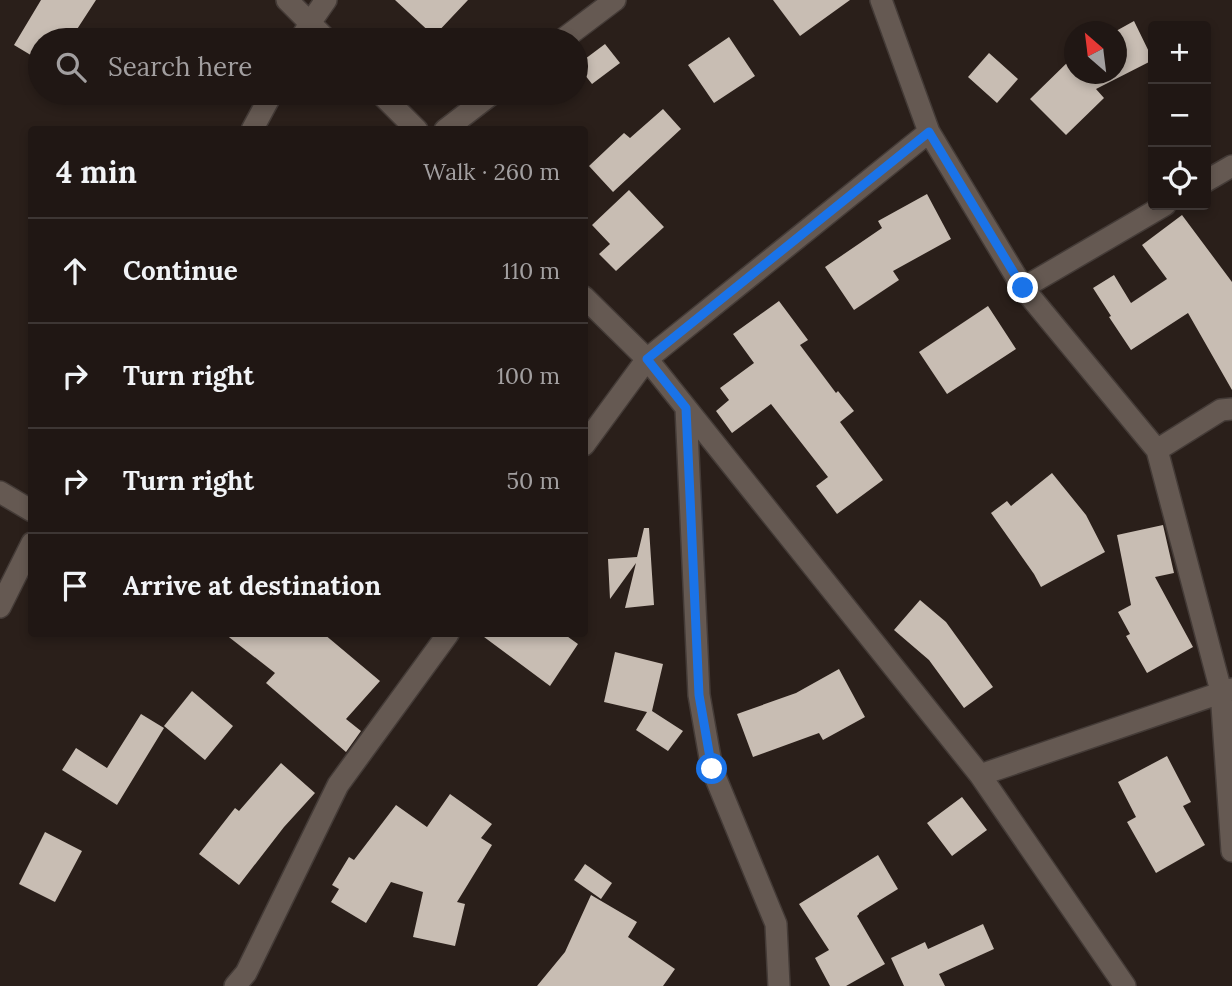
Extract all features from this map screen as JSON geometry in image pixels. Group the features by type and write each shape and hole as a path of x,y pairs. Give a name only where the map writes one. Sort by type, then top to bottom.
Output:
{"street":[{"path":"287,0 303,28"},
{"path":"307,28 326,0"},
{"path":"578,28 615,0"},
{"path":"881,0 929,132 1023,288 1157,450 1226,690 1232,851"},
{"path":"254,126 266,105"},
{"path":"392,105 413,126"},
{"path":"450,126 478,105"},
{"path":"588,440 647,359 929,132"},
{"path":"1211,178 1232,166"},
{"path":"1023,288 1156,210"},
{"path":"588,301 647,359 980,775 1125,986"},
{"path":"686,408 699,695 712,769 776,924 779,986"},
{"path":"1157,450 1221,410 1232,409"},
{"path":"0,492 28,509"},
{"path":"0,607 28,551"},
{"path":"235,986 246,974 338,785 446,637"},
{"path":"980,775 1226,690"}],"building":[{"path":"41,0 96,0 78,28 28,28 28,53 14,45"},
{"path":"395,0 468,0 442,28 425,28"},
{"path":"773,0 850,0 800,36"},
{"path":"1134,21 1148,50 1148,63 1127,73 1127,25"},
{"path":"729,37 755,76 714,103 688,65"},
{"path":"605,44 620,63 592,84 588,79 588,57"},
{"path":"989,53 1018,79 997,103 968,77"},
{"path":"1064,66 1064,84 1106,84 1096,89 1104,98 1066,135 1030,99"},
{"path":"663,109 681,129 613,192 589,166 624,133 630,138"},
{"path":"629,190 664,227 616,271 599,254 610,244 592,225"},
{"path":"927,194 951,239 893,271 899,280 854,310 825,267 882,228 878,221"},
{"path":"1182,215 1232,282 1232,390 1188,313 1131,350 1093,288 1114,275 1131,303 1167,279 1142,245"},
{"path":"779,301 808,340 800,345 836,393 838,391 854,411 840,422 883,480 837,514 816,486 828,477 771,404 732,433 716,411 729,400 720,388 754,363 733,334"},
{"path":"988,306 1016,349 947,394 919,352"},
{"path":"1052,473 1086,515 1105,552 1041,587 991,513 1007,501 1011,506"},
{"path":"1163,525 1174,573 1155,577 1193,647 1147,673 1126,636 1130,634 1118,612 1131,605 1117,535"},
{"path":"644,528 649,528 654,605 625,608 636,563 610,599 608,559 637,557"},
{"path":"920,600 946,622 993,687 964,708 929,660 894,630"},
{"path":"229,637 328,637 380,681 346,719 361,731 346,752 266,683 275,673"},
{"path":"484,637 568,637 578,644 550,686"},
{"path":"615,652 663,664 652,711 683,731 668,751 636,730 647,712 604,702"},
{"path":"839,669 865,717 823,740 819,733 753,757 737,714 796,693"},
{"path":"192,691 233,726 205,760 164,726"},
{"path":"141,714 164,728 117,805 62,770 76,748 107,768"},
{"path":"1167,756 1191,802 1183,806 1205,845 1156,873 1127,822 1136,817 1118,782"},
{"path":"281,763 315,793 284,827 239,885 199,854 235,808 239,811"},
{"path":"450,794 492,824 481,838 492,845 457,902 465,904 455,946 413,937 423,892 391,882 366,923 331,902 339,889 332,885 349,857 354,860 396,805 427,827"},
{"path":"962,797 987,830 952,856 927,823"},
{"path":"45,832 82,851 55,902 19,884"},
{"path":"878,855 898,889 857,916 885,964 846,986 830,986 815,958 829,950 799,904"},
{"path":"585,864 612,883 601,899 574,880"},
{"path":"591,895 637,922 628,937 675,969 663,986 537,986 565,952"},
{"path":"983,924 994,949 939,974 945,986 904,986 891,958 925,942 928,949"}],"route":[{"path":"712,769 699,695 686,408 647,359 929,132 1023,288"}]}
